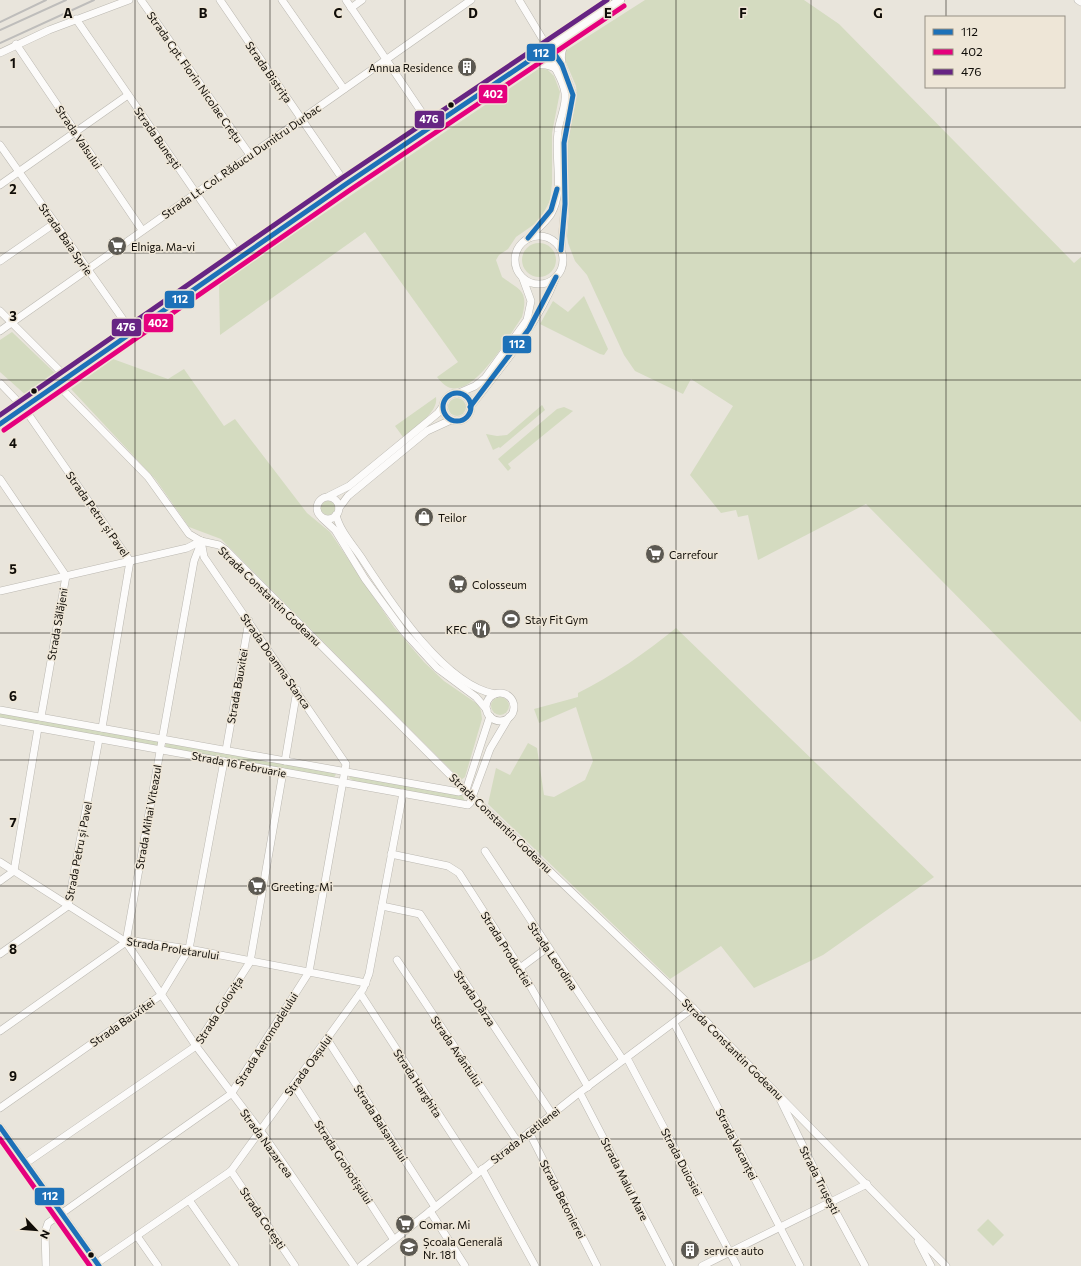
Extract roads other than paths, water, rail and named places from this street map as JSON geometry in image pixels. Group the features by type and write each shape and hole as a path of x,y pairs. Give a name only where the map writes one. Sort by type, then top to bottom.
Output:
{"main road":[{"path":"0,424 346,184 620,0"}],"street":[{"path":"0,53 16,44 129,0"},
{"name":"Strada Cpt. Florin Nicolae Crețu","path":"141,0 250,155"},
{"name":"Strada Bistrița","path":"220,0 346,184"},
{"path":"282,0 344,89"},
{"path":"346,0 431,126"},
{"path":"351,8 362,0"},
{"name":"Strada Lt. Col. Răducu Dumitru Durbac","path":"0,331 87,268 471,0"},
{"path":"519,0 548,48 549,57 559,67 573,95 564,143 565,204 561,250"},
{"name":"Strada Bunești","path":"76,20 240,257"},
{"path":"451,420 445,414 443,406 444,400 449,395 459,393 476,386 485,378 526,320 531,301 523,279 516,269 514,257 517,249 551,214 556,200 557,136 566,95 559,67 561,55 564,44 590,20"},
{"name":"Strada Valsului","path":"16,44 142,230"},
{"path":"510,74 539,64 559,67"},
{"path":"0,185 128,95"},
{"name":"Strada Baia Sprie","path":"0,145 132,332"},
{"path":"0,261 55,223"},
{"path":"322,518 330,519 338,512 348,496 427,431 451,420 463,419 468,415 470,408 533,323 547,299 562,266 563,256 558,244 547,237 540,235 528,238"},
{"path":"523,279 529,282 544,284 556,277"},
{"path":"0,311 67,378"},
{"name":"Strada Petru și Pavel","path":"0,383 24,408 130,561 102,728"},
{"name":"Strada Constantin Godeanu","path":"57,384 148,477 189,534 201,541 219,545 226,550 472,797 693,1008 946,1266"},
{"path":"459,393 468,400 470,408"},
{"path":"443,406 438,413 349,486 329,496 321,498 317,505 317,512 336,530 369,585 404,632 437,668 476,697 489,713 502,720 509,717"},
{"name":"Strada Sălăjeni","path":"0,480 66,576 41,717"},
{"path":"329,496 337,502 341,527 382,589 432,652 468,682 485,692 506,694 512,698 514,708 490,749 472,797"},
{"path":"0,592 187,548 201,541"},
{"name":"Strada Doamna Stanca","path":"201,541 204,557 345,760 346,771 344,782"},
{"name":"Strada Mihai Viteazul","path":"126,942 194,561 201,541"},
{"name":"Strada Bauxitei","path":"226,750 249,621"},
{"path":"285,761 297,690"},
{"path":"466,790 489,713 487,702 495,694"},
{"name":"Strada 16 Februarie","path":"0,710 459,792 466,790"},
{"name":"Strada 16 Februarie","path":"0,721 468,805 472,797"},
{"path":"0,881 14,871 38,728"},
{"name":"Strada Petru și Pavel","path":"0,954 68,906 99,739"},
{"name":"Strada Bauxitei","path":"0,1108 161,995 189,950 224,761"},
{"name":"Strada Golovița","path":"26,1163 196,1046 250,962 283,772"},
{"name":"Strada Aeromodelului","path":"46,1266 46,1227 48,1222 232,1094 309,972 344,782"},
{"name":"Strada Oașului","path":"98,1264 231,1171 360,994 366,983 403,793"},
{"name":"Strada Leordina","path":"485,851 548,948 625,1059"},
{"name":"Strada Productiei","path":"392,854 448,866 455,869 520,968 588,1086"},
{"name":"Strada Proletarului","path":"0,862 126,942 134,941 189,950 366,983"},
{"name":"Strada Dârza","path":"382,906 420,914 552,1114"},
{"path":"0,1031 126,942"},
{"name":"Strada Nazarcea","path":"126,942 196,1046 260,1132 354,1266"},
{"path":"520,968 548,948"},
{"name":"Strada Avântului","path":"397,960 517,1141"},
{"name":"Strada Harghita","path":"360,994 480,1171 535,1266"},
{"name":"Strada Acetilenei","path":"361,1266 517,1141 693,1008"},
{"name":"Strada Vacanței","path":"674,1023 800,1266"},
{"name":"Strada Balsamului","path":"327,1039 432,1209 465,1266"},
{"name":"Strada Duiosiei","path":"625,1059 737,1266"},
{"name":"Strada Grohotișului","path":"294,1085 394,1240"},
{"name":"Strada Trușești","path":"777,1092 831,1202 865,1266"},
{"name":"Strada Malul Mare","path":"580,1093 670,1266"},
{"path":"0,1127 98,1264"},
{"name":"Strada Betonierei","path":"529,1132 597,1266"},
{"name":"Strada Cotești","path":"231,1171 295,1266"},
{"path":"702,1266 867,1184"},
{"path":"189,1200 235,1266"},
{"path":"914,1234 931,1266"},
{"path":"137,1236 158,1266"}],"railway":[{"path":"0,22 46,0"},
{"path":"0,30 66,0"},
{"path":"0,43 94,0"}],"place":[{"name":"Annua Residence","path":"467,67"},
{"name":"Elniga. Ma-vi","path":"117,246"},
{"name":"Teilor","path":"424,517"},
{"name":"Carrefour","path":"655,554"},
{"name":"Colosseum","path":"458,584"},
{"name":"Stay Fit Gym","path":"511,619"},
{"name":"KFC","path":"481,629"},
{"name":"Greeting. Mi","path":"257,886"},
{"name":"Comar. Mi","path":"405,1224"},
{"name":"Școala Generală Nr. 181","path":"409,1247"},
{"name":"service auto","path":"690,1250"}]}
